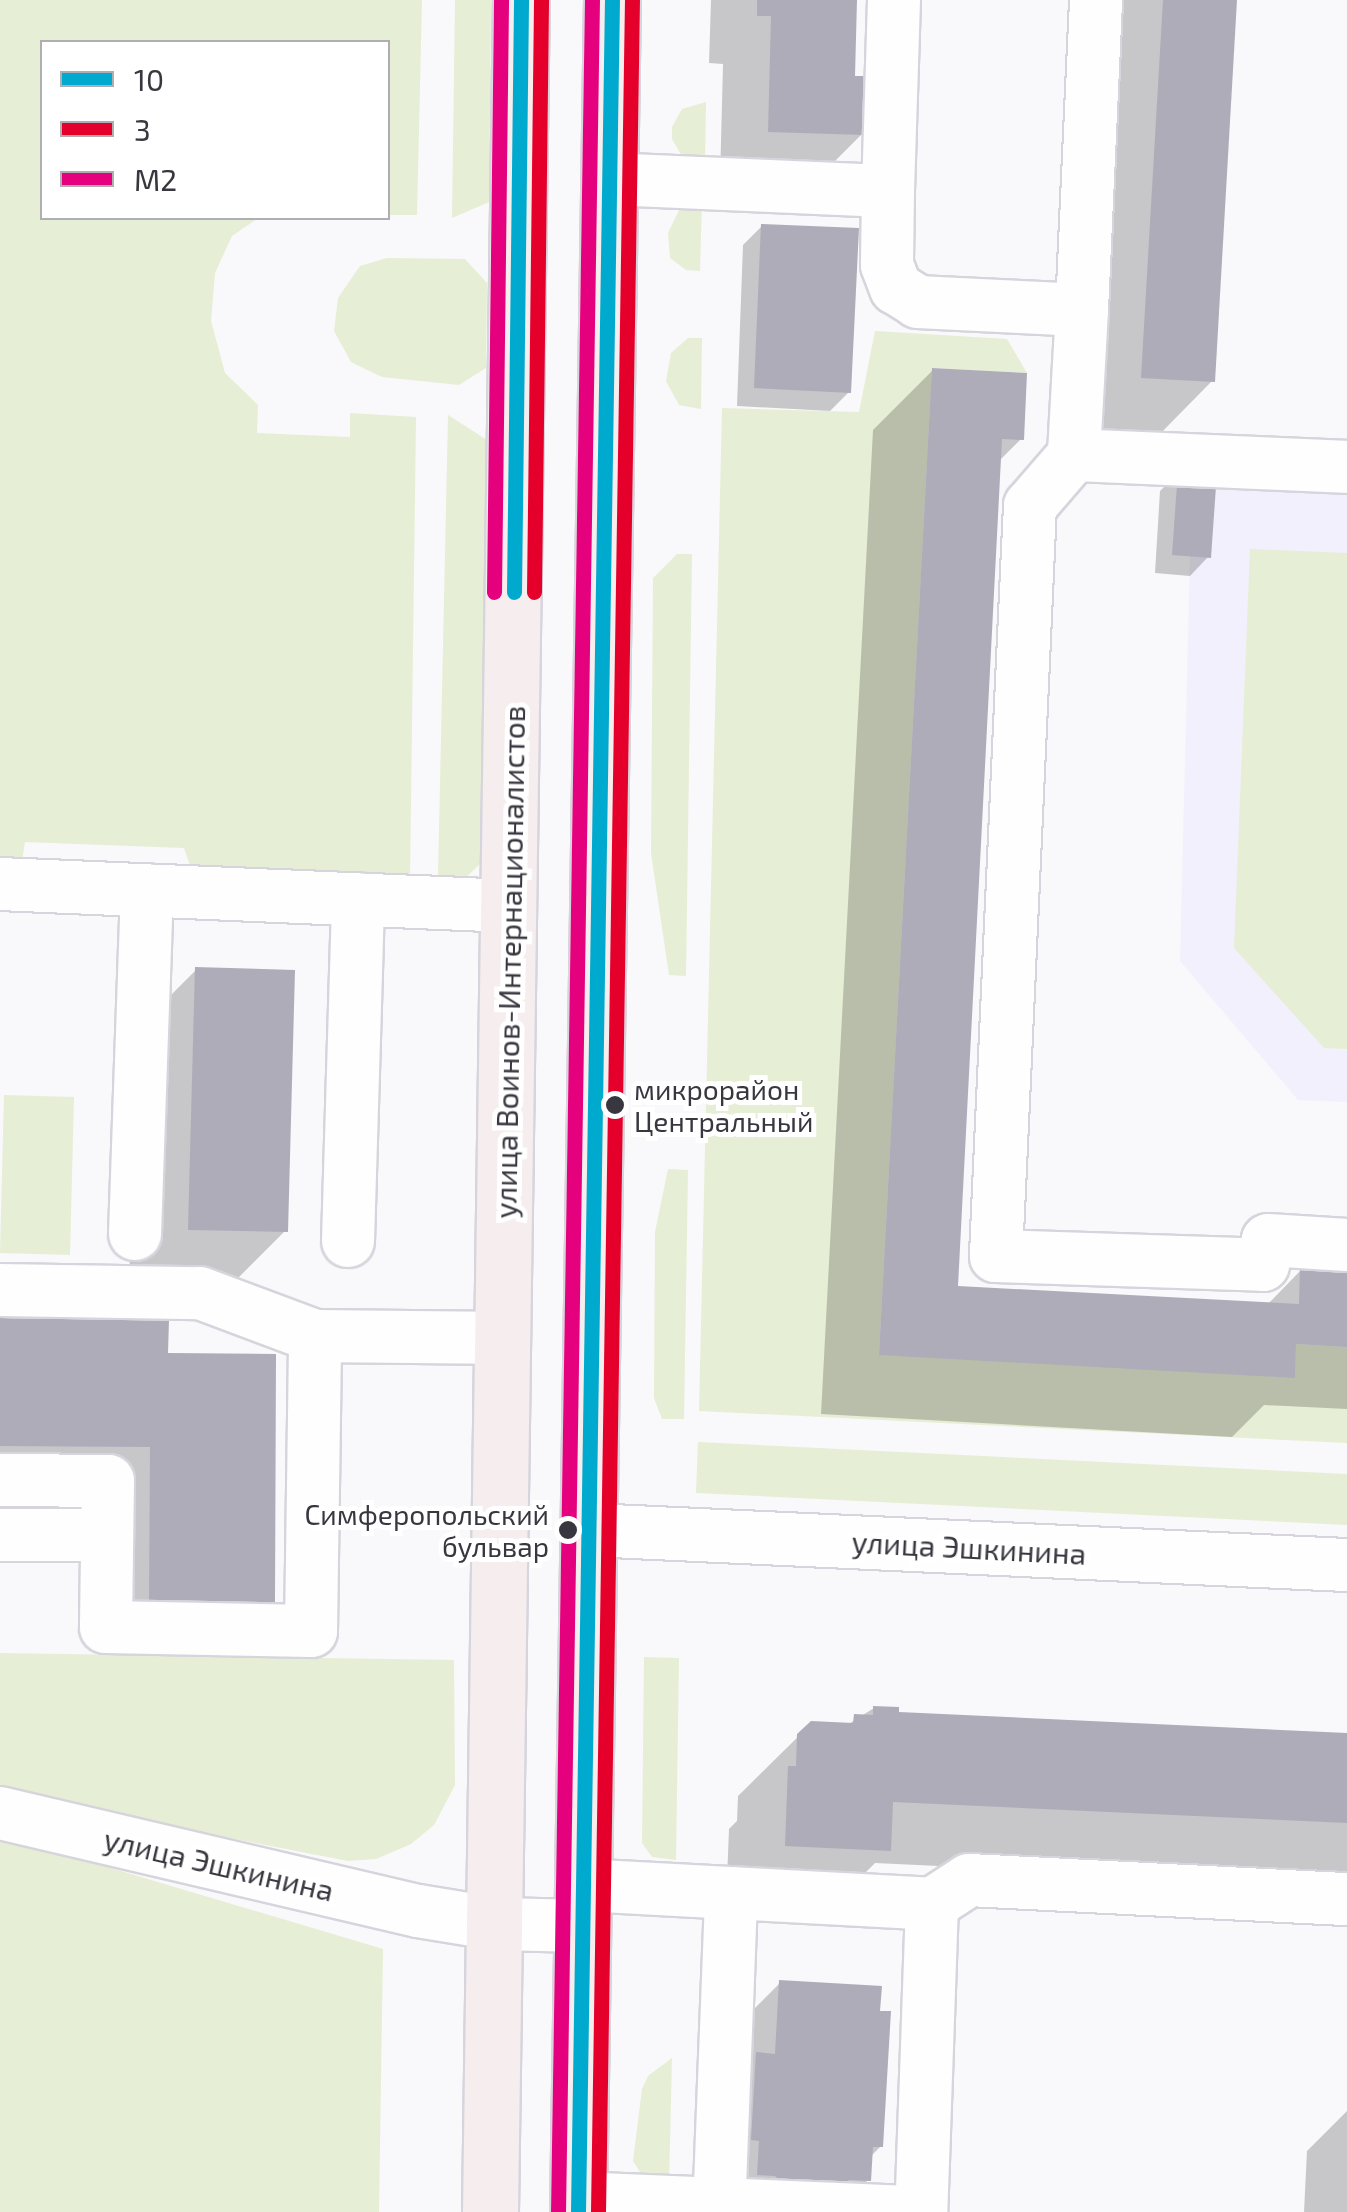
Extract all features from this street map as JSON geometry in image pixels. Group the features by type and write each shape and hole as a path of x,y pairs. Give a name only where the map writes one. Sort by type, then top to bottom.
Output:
{"main road":[{"name":"улица Воинов-Интернационалистов","path":"490,2212 521,0"},
{"path":"578,2205 612,0"}],"street":[{"path":"894,0 887,265 896,288 918,302 1082,310"},
{"path":"1096,0 1074,456 1030,506 996,1256 1263,1265 1268,1240 1347,1245"},
{"path":"609,179 888,192"},
{"path":"1074,456 1347,467"},
{"path":"0,884 510,906"},
{"path":"135,1234 147,890"},
{"path":"348,1241 358,899"},
{"path":"0,1290 200,1294 315,1336 504,1338"},
{"path":"0,1480 108,1481 106,1628 311,1631 315,1336"},
{"name":"улица Эшкинина","path":"590,1530 1347,1565"},
{"path":"0,1534 107,1535"},
{"name":"улица Эшкинина","path":"0,1813 418,1911 497,1924 583,1906 731,1892 932,1904"},
{"path":"578,2205 920,2212 932,1904 970,1880 1347,1899"},
{"path":"719,2208 731,1892"}],"shaded area":[{"path":"1192,478 1347,483 1347,1102 1298,1100 1180,961"}],"green space":[{"path":"0,0 422,0 417,215 390,215 390,40 40,40 40,220 255,220 232,236 215,273 211,321 225,373 258,405 257,433 350,437 350,413 416,417 410,880 194,877 184,848 25,842 22,861 0,869"},
{"path":"455,0 491,0 489,202 452,218"},
{"path":"706,102 705,164 683,158 672,139 672,127 682,109"},
{"path":"702,201 700,271 686,270 670,258 668,233 680,208"},
{"path":"387,258 465,259 487,283 486,368 459,385 382,377 351,362 334,331 338,298 360,266"},
{"path":"875,331 1007,339 1027,373 932,368 879,1354 1295,1377 1296,1344 1347,1347 1347,1443 699,1411 722,408 859,412"},
{"path":"688,338 702,338 701,409 679,405 666,381 671,353"},
{"path":"448,415 487,440 480,864 452,891 438,876"},
{"path":"1250,549 1347,553 1347,1049 1324,1048 1234,948"},
{"path":"677,554 692,554 686,976 669,975 651,853 653,578"},
{"path":"4,1095 74,1097 70,1255 0,1253"},
{"path":"668,1169 688,1170 684,1419 662,1419 654,1398 655,1232"},
{"path":"698,1442 1347,1474 1347,1525 696,1493"},
{"path":"0,1653 454,1660 455,1785 434,1825 411,1844 376,1859 348,1861 0,1793"},
{"path":"644,1657 679,1658 676,1860 652,1857 642,1843"},
{"path":"0,1835 383,1949 379,2212 0,2212"},
{"path":"672,2058 669,2184 642,2175 633,2161 642,2089 648,2076"}],"building":[{"path":"757,0 857,0 855,76 867,76 865,135 768,132 771,16 757,16"},
{"path":"1163,0 1237,0 1215,382 1141,378"},
{"path":"761,224 859,228 851,393 754,388"},
{"path":"932,368 1027,373 1024,440 1002,439 958,1286 1299,1304 1300,1268 1347,1270 1347,1347 1296,1344 1295,1378 879,1355"},
{"path":"1178,470 1217,472 1211,558 1172,555"},
{"path":"195,967 295,970 288,1232 188,1230"},
{"path":"0,1318 169,1320 168,1353 276,1354 275,1604 149,1603 150,1447 0,1446"},
{"path":"873,1706 899,1707 899,1712 1347,1733 1347,1823 893,1802 891,1851 785,1846 788,1766 796,1766 797,1734 811,1721 853,1723 854,1714 873,1715"},
{"path":"779,1980 882,1986 880,2011 891,2011 883,2147 873,2147 871,2181 849,2180 841,2186 783,2183 775,2176 757,2175 759,2141 751,2140 756,2052 775,2054"}],"transit line":[{"name":"М2","path":"494,592 501,0"},
{"name":"10","path":"514,592 521,0"},
{"name":"3","path":"534,592 541,0"},
{"name":"М2","path":"558,2212 592,0"},
{"name":"10","path":"578,2212 612,0"},
{"name":"3","path":"598,2212 632,0"}],"place":[{"name":"микрорайон Центральный","path":"615,1105"},
{"name":"Симферопольский бульвар","path":"568,1530"}]}
